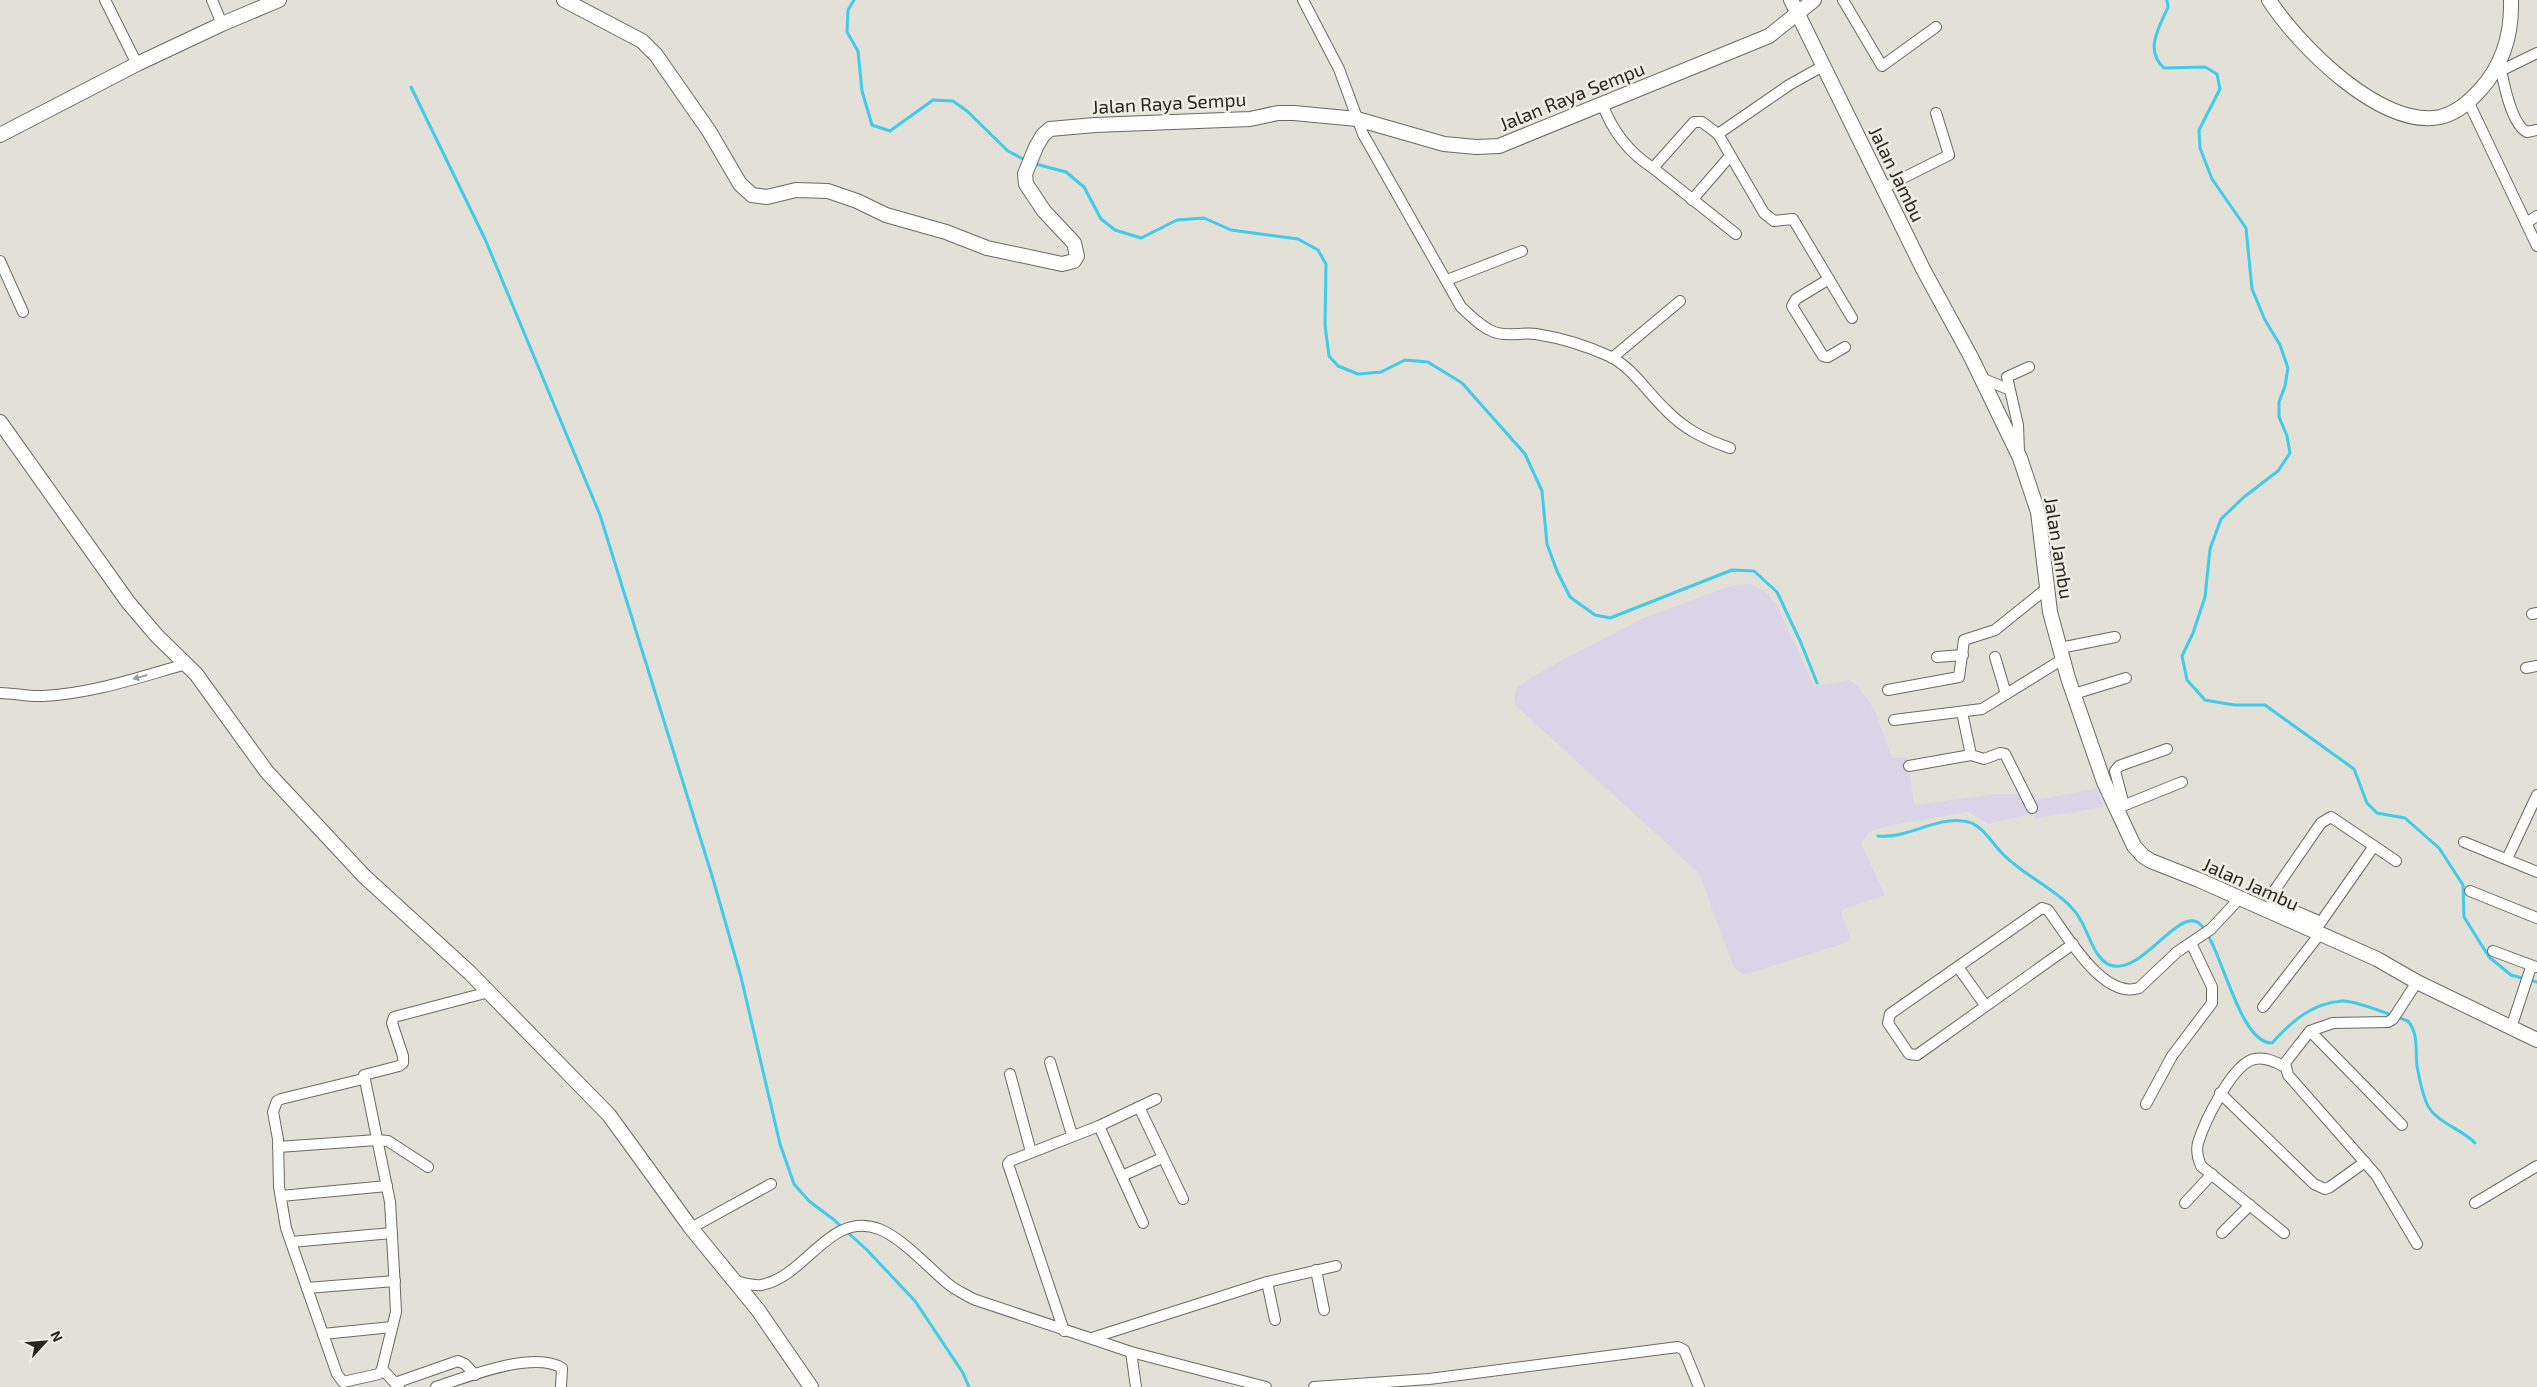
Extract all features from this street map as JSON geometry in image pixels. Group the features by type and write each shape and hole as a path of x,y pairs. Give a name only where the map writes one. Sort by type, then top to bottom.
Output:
{"street":[{"path":"106,0 136,64"},
{"path":"212,0 222,24"},
{"path":"0,135 136,64 279,0"},
{"name":"Jalan Raya Sempu","path":"564,0 630,33 649,48 709,131 740,184 752,195 767,197 796,190 828,191 857,201 886,215 946,232 987,248 1050,264 1068,264 1077,256 1074,244 1029,190 1025,174 1043,135 1060,127 1250,119 1278,113 1357,119 1444,144 1490,146 1511,142 1769,36 1814,0"},
{"path":"1303,0 1340,69 1357,119 1379,164 1461,307 1472,318 1496,333 1536,334 1589,348 1612,358 1639,381 1664,409 1685,428 1702,439 1730,448"},
{"name":"Jalan Jambu","path":"1791,0 1883,188 2020,458 2034,497 2040,524 2046,589 2074,694 2134,846 2142,856 2239,899 2318,930 2417,982 2537,1040"},
{"path":"1844,0 1882,66 1936,27"},
{"path":"2269,0 2282,19 2331,70 2351,86 2407,116 2424,118 2448,114 2469,103 2497,72 2507,47 2511,0"},
{"path":"2497,72 2537,54"},
{"path":"1718,134 1789,86 1823,66"},
{"path":"2497,72 2519,125 2527,132 2537,130"},
{"path":"1602,103 1609,124 1640,160 1653,168 1736,234"},
{"path":"2469,103 2537,246"},
{"path":"1883,188 1949,155 1936,114"},
{"path":"1653,168 1694,122 1702,122 1718,134 1764,213 1774,221 1792,219 1852,318"},
{"path":"1692,200 1730,156"},
{"path":"2526,223 2537,216"},
{"path":"1447,280 1522,251"},
{"path":"0,261 23,312"},
{"path":"1828,279 1796,299 1792,306 1824,356 1828,357 1845,347"},
{"path":"1612,358 1680,300"},
{"path":"2020,458 2018,425 2006,377 2029,367"},
{"path":"1981,378 2008,389"},
{"path":"0,422 128,602 156,636 186,664 267,772 364,876 489,992 609,1115 691,1228 758,1310 811,1387"},
{"path":"1888,690 1959,677 1964,640 1995,630 2046,589"},
{"path":"1894,720 1982,709 2062,653 2115,637"},
{"path":"1937,657 1963,655"},
{"path":"1995,657 2006,694"},
{"path":"0,693 42,696 57,694 117,684 186,664"},
{"path":"2526,668 2537,666"},
{"path":"2074,694 2126,678"},
{"path":"1962,712 1970,755"},
{"path":"2167,749 2119,766 2115,771 2120,807 2182,782"},
{"path":"1909,766 1970,755 1984,759 2000,753 2005,754 2032,808"},
{"path":"2506,859 2536,798"},
{"path":"2318,930 2272,901 2270,897 2271,893 2327,817 2334,818 2396,861"},
{"path":"2464,842 2537,872"},
{"path":"2263,1007 2318,930 2374,846"},
{"path":"2470,891 2537,918"},
{"path":"2073,944 1917,1055 1909,1054 1888,1024 1887,1018 1890,1014 2044,907 2101,979 2117,987 2132,990 2139,988 2178,952 2210,929 2239,899"},
{"path":"2146,1104 2172,1056 2212,1003 2212,987 2196,940"},
{"path":"2493,951 2532,969 2511,1028"},
{"path":"1958,967 1985,1005"},
{"path":"2417,982 2393,1019 2383,1023 2333,1023 2310,1031 2288,1059 2285,1067 2288,1076 2376,1175 2417,1244"},
{"path":"363,1079 387,1186 392,1233 396,1312 382,1369 379,1374 343,1382 336,1374 291,1242 281,1196 278,1147 273,1112 277,1101 363,1079 368,1073 399,1066 403,1063 403,1056 392,1023 394,1018 489,992"},
{"path":"2310,1031 2402,1125"},
{"path":"2284,1233 2201,1166 2198,1158 2198,1144 2220,1093 2244,1065 2254,1059 2270,1060 2285,1067"},
{"path":"1050,1062 1072,1135"},
{"path":"1010,1074 1031,1152"},
{"path":"2220,1093 2314,1184 2321,1188 2330,1187 2364,1162"},
{"path":"1064,1331 1009,1168 1010,1161 1072,1135 1099,1126 1156,1099"},
{"path":"1139,1107 1183,1199"},
{"path":"1099,1126 1143,1223"},
{"path":"278,1147 378,1140 388,1142 428,1167"},
{"path":"1122,1176 1162,1158"},
{"path":"2476,1203 2537,1166"},
{"path":"2185,1203 2212,1174"},
{"path":"691,1228 771,1184"},
{"path":"281,1196 387,1186"},
{"path":"2222,1234 2250,1205"},
{"path":"735,1281 754,1285 781,1278 807,1260 832,1236 851,1226 869,1226 885,1232 949,1285 973,1299 1131,1352 1250,1385 1266,1387"},
{"path":"291,1242 392,1233"},
{"path":"1092,1338 1267,1282 1336,1266"},
{"path":"1316,1270 1324,1310"},
{"path":"307,1288 395,1281"},
{"path":"1267,1282 1276,1320"},
{"path":"323,1334 392,1327"},
{"path":"1314,1387 1398,1384 1678,1347 1684,1350 1699,1387"},
{"path":"1131,1352 1136,1387"},
{"path":"382,1369 397,1385 458,1361 465,1364 475,1375"},
{"path":"436,1387 528,1361 555,1364 562,1368 561,1387"}],"shaded area":[{"path":"1750,584 1766,592 1777,605 1814,686 1850,680 1857,685 1874,709 1892,758 1908,758 1914,805 1997,794 2033,794 2037,800 2097,788 2104,807 2036,818 2034,813 1989,824 1968,812 1891,825 1869,832 1861,844 1885,895 1843,909 1841,914 1850,936 1848,942 1754,972 1744,974 1734,968 1699,873 1516,706 1514,696 1518,686 1560,661 1644,618 1733,585"}],"waterway":[{"path":"854,0 848,10 847,32 858,51 862,91 872,125 890,131 933,100 953,101 967,111 1008,151 1027,161"},
{"path":"2167,0 2168,7 2155,39 2155,54 2164,68 2205,67 2217,74 2220,89 2199,130 2200,148 2212,179 2246,228 2252,289 2265,320 2280,345 2288,368 2285,386 2279,402 2279,417 2287,436 2290,453 2278,471 2244,497 2221,519 2210,549 2205,597 2193,633 2182,656 2187,680 2205,700 2234,705 2265,705 2354,769 2367,803 2377,813 2405,818 2439,848 2463,885 2464,917 2489,957 2511,975 2537,982"},
{"path":"411,87 485,239 600,515 713,879 741,977 780,1144 794,1184 809,1201 833,1219 867,1250 915,1301 963,1373 969,1387"},
{"path":"1032,163 1066,172 1084,187 1101,219 1115,230 1141,238 1177,220 1204,218 1231,230 1298,239 1318,250 1326,264 1325,325 1329,356 1338,366 1358,374 1381,372 1405,360 1428,362 1462,383 1525,454 1542,491 1547,544 1557,571 1570,597 1595,615 1610,618 1732,570 1754,571 1777,592 1817,683"},
{"path":"1878,836 1900,834 1942,822 1963,821 1975,825 1984,832 2009,860 2054,892 2073,909 2096,952 2104,962 2110,965 2122,966 2134,961 2181,924 2191,921 2200,924 2216,951 2240,1011 2260,1039 2272,1043 2303,1015 2321,1005 2342,1001 2356,1003 2408,1021 2414,1032 2417,1066 2427,1104 2442,1121 2475,1143"}]}
